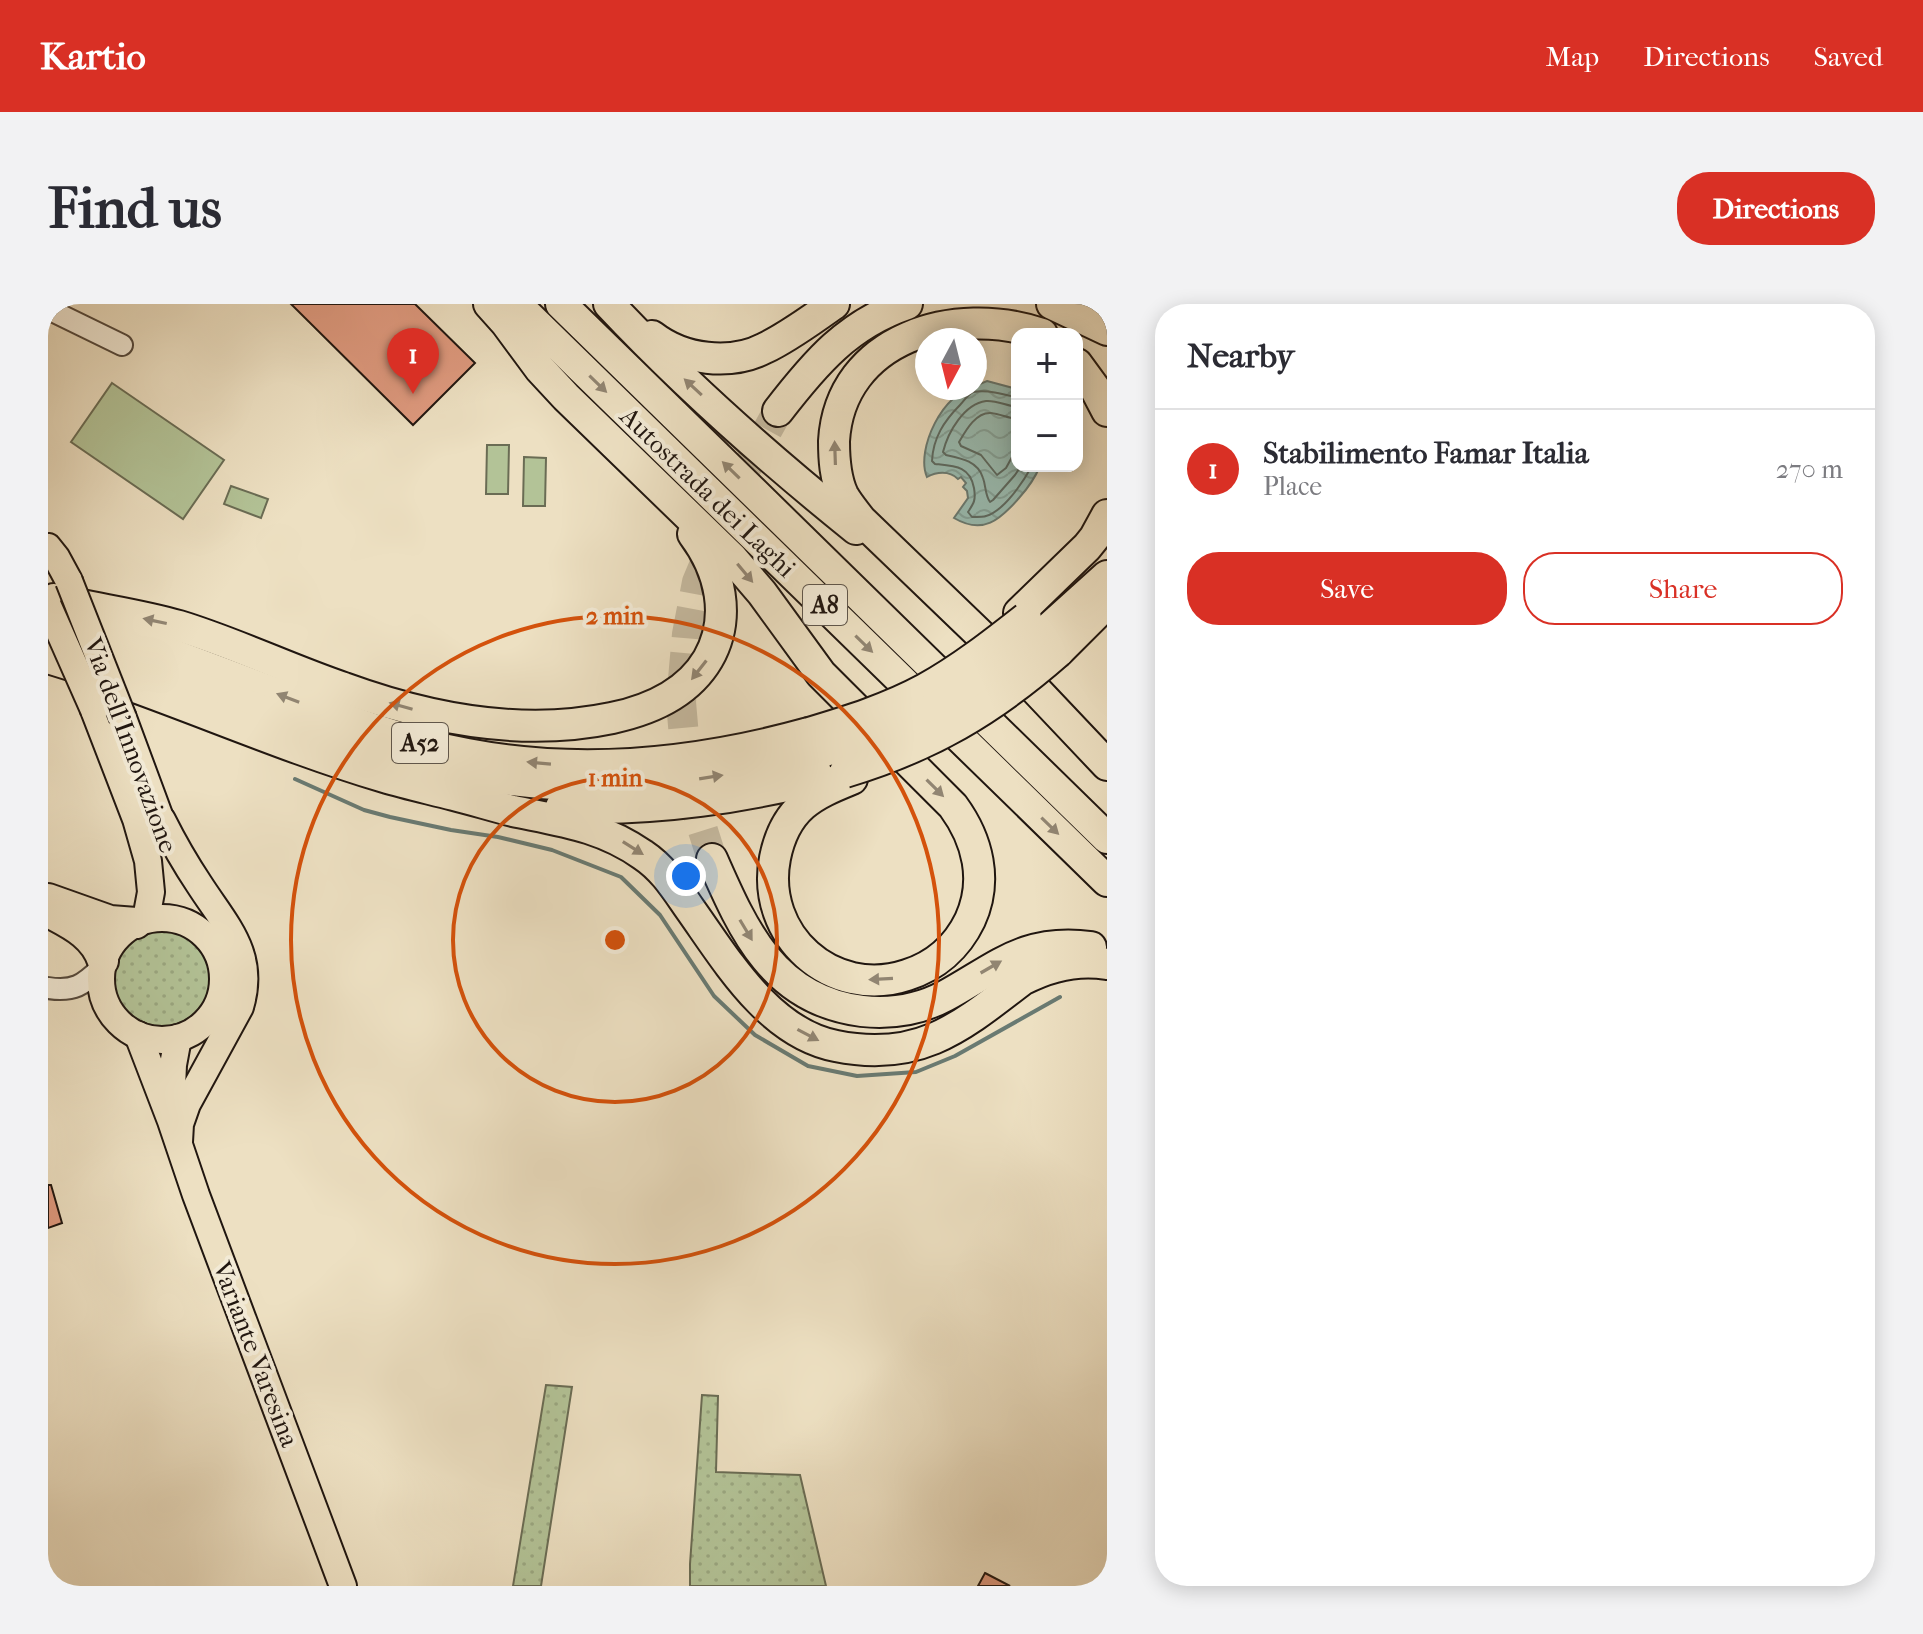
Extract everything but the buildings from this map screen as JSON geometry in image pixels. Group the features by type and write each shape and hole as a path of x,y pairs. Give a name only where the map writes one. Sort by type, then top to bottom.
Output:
{"highway":[{"path":"489,304 566,397 732,558 762,593 821,674 953,806 975,846 980,875 977,899 968,923 955,943 927,967 900,977 873,981 854,978 823,966 809,956 787,931 776,904 773,874 777,848 793,815 814,797 833,759"},
{"name":"Autostrada dei Laghi","path":"516,304 1107,881"},
{"name":"Autostrada dei Laghi","path":"561,304 1107,838"},
{"path":"612,304 670,348 694,356 717,358 739,357 764,349 834,304"},
{"path":"612,304 691,386 834,512 924,582"},
{"path":"778,411 810,370 838,342 866,322 907,304"},
{"path":"1034,304 1098,327"},
{"path":"1052,304 1098,327"},
{"path":"1031,328 992,314 965,313 937,316 907,327 883,343 862,365 848,388 838,412 834,460 844,496 861,520 1018,671 1107,765"},
{"path":"1083,372 1107,411"},
{"path":"58,589 178,626 344,689 447,718 538,726 623,716 665,699 703,667 717,639 721,606 717,575 705,551 611,439"},
{"path":"1042,635 1107,515"},
{"name":"A52","path":"833,759 851,721 923,690 980,655 1042,635 1061,589 1107,545"},
{"name":"A52","path":"48,635 397,758 482,777 556,786 637,786 833,759 943,704 1008,662 1107,576"},
{"path":"1042,635 1107,603"},
{"name":"A52","path":"48,608 351,721 427,745 469,754 542,763 621,765 730,753 833,759"},
{"path":"1042,635 1107,617"},
{"path":"452,794 550,807 614,809 693,803 751,793 833,759 895,756 987,708 1024,682 1056,665 1042,635"},
{"path":"48,658 417,787 577,823 603,832 654,863 672,882 730,966 769,1009 807,1037 836,1046 890,1050 923,1044 953,1031 1034,974 1070,963 1107,964"},
{"path":"48,667 85,676 140,696 190,707"},
{"path":"712,859 735,911 770,964 797,988 823,1001 853,1009 883,1013 922,1006 945,996 994,965 1030,950 1071,945 1107,950"},
{"path":"48,899 110,921 141,921"},
{"path":"48,913 72,924 86,935 96,945 102,964"}],"main road":[{"name":"Via dell'Innovazione","path":"48,547 56,557 58,589 123,718 162,820 173,860 213,944"},
{"name":"Via dell'Innovazione","path":"48,608 94,710 136,819 148,861 151,892 141,921"},
{"path":"162,820 183,860 238,943 245,975 240,1007 187,1104 175,1133"},
{"path":"167,918 197,928 213,944 223,974 221,996 217,1006 196,1030 178,1038 158,1040 138,1035 121,1025 108,1009 101,990 102,964 118,935 141,921 167,918"},
{"name":"Variante Varesina","path":"138,1035 343,1586"},
{"name":"Variante Varesina","path":"175,1133 173,1065 178,1038"}],"street":[{"path":"48,309 122,345"},
{"path":"48,988 67,989 86,983 102,964"}],"green space":[{"path":"112,383 224,460 183,519 71,442"},
{"path":"487,445 509,445 508,494 486,494"},
{"path":"524,457 546,458 545,506 523,506"},
{"path":"231,486 268,499 261,518 224,504"},
{"path":"162,928 181,932 197,942 207,958 211,977 207,996 197,1012 181,1022 162,1026 143,1022 127,1012 117,996 113,977 117,958 127,942 143,932"},
{"path":"546,1385 572,1387 541,1586 513,1586"},
{"path":"702,1395 718,1396 716,1472 800,1475 826,1586 690,1586"}],"water":[{"path":"987,381 1011,387 1011,472 1037,472 1019,498 990,523 974,525 954,518 968,498 963,487 966,483 961,477 958,479 947,473 938,473 927,477 925,452 943,410 952,400 987,400"}],"waterway":[{"path":"295,779 364,810 552,850 621,877 660,915 714,996 755,1035 808,1066 857,1076 916,1072 955,1056 1060,997"}],"tunnel":[{"path":"712,859 688,783 681,702 687,634 697,582 742,476 778,411"}],"place":[{"name":"Stabilimento Famar Italia","path":"413,394"}]}
